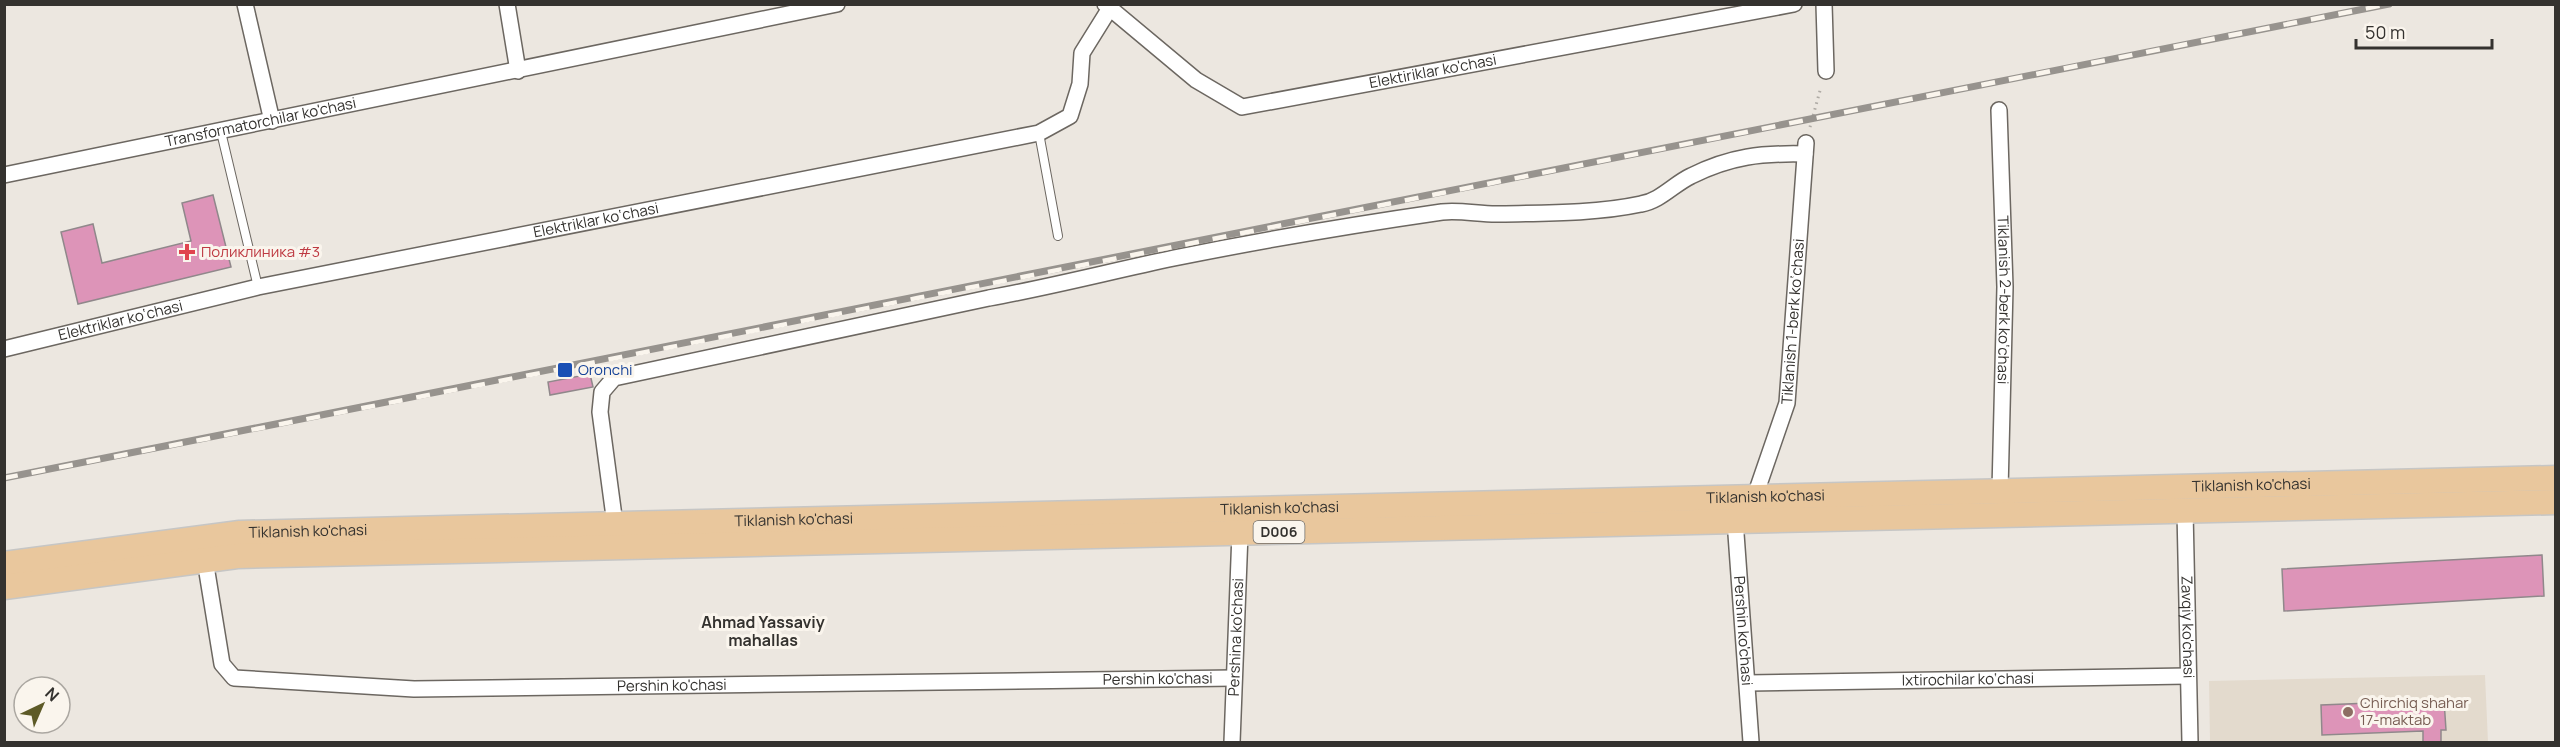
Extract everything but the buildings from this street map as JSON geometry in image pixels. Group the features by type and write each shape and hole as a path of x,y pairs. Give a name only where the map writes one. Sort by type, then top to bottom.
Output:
{"main road":[{"name":"Tiklanish ko'chasi","path":"4,564 240,533 2556,478"},
{"path":"1735,520 1755,496"},
{"name":"D006","path":"4,587 237,556 2556,502"}],"street":[{"path":"245,4 272,121"},
{"path":"507,4 518,71"},
{"name":"Transformatorchilar ko'chasi","path":"4,175 837,4"},
{"name":"Elektiriklar ko'chasi","path":"1108,6 1196,80 1242,108 1794,4"},
{"path":"1824,4 1826,71"},
{"name":"Elektriklar ko‘chasi","path":"4,350 258,287 1039,132 1070,116 1080,84 1082,53 1108,6"},
{"name":"Tiklanish 2-berk ko‘chasi","path":"1999,110 2005,287 2000,490"},
{"path":"615,524 600,412 602,392 614,378 978,300 1040,289 1174,258 1363,224 1456,211 1495,214 1559,212 1604,210 1643,204 1659,197 1690,176 1730,159 1806,149"},
{"name":"Tiklanish 1-berk ko‘chasi","path":"1755,496 1787,403 1806,149"},
{"name":"Zavqiy ko'chasi","path":"2185,511 2190,742"},
{"name":"Pershin ko'chasi","path":"1735,520 1751,742"},
{"name":"Pershina ko'chasi","path":"1232,742 1240,533"},
{"name":"Pershin ko'chasi","path":"205,560 222,664 234,678 414,689 1234,678"},
{"name":"Ixtirochilar ko‘chasi","path":"1748,683 2188,675"}],"lane":[{"path":"220,132 258,287"},
{"path":"1039,132 1058,236"}],"path":[{"path":"1806,149 1818,98"}],"shaded area":[{"name":"Chirchiq shahar 17-maktab","path":"2485,675 2488,742 2210,742 2209,681"}],"railway":[{"path":"4,478 2389,4"}],"place":[{"name":"Поликлиника #3","path":"187,252"},
{"name":"Oronchi","path":"565,370"},
{"name":"Chirchiq shahar 17-maktab","path":"2348,712"}],"district":[{"name":"Ahmad Yassaviy mahallas","path":"763,631"}]}
